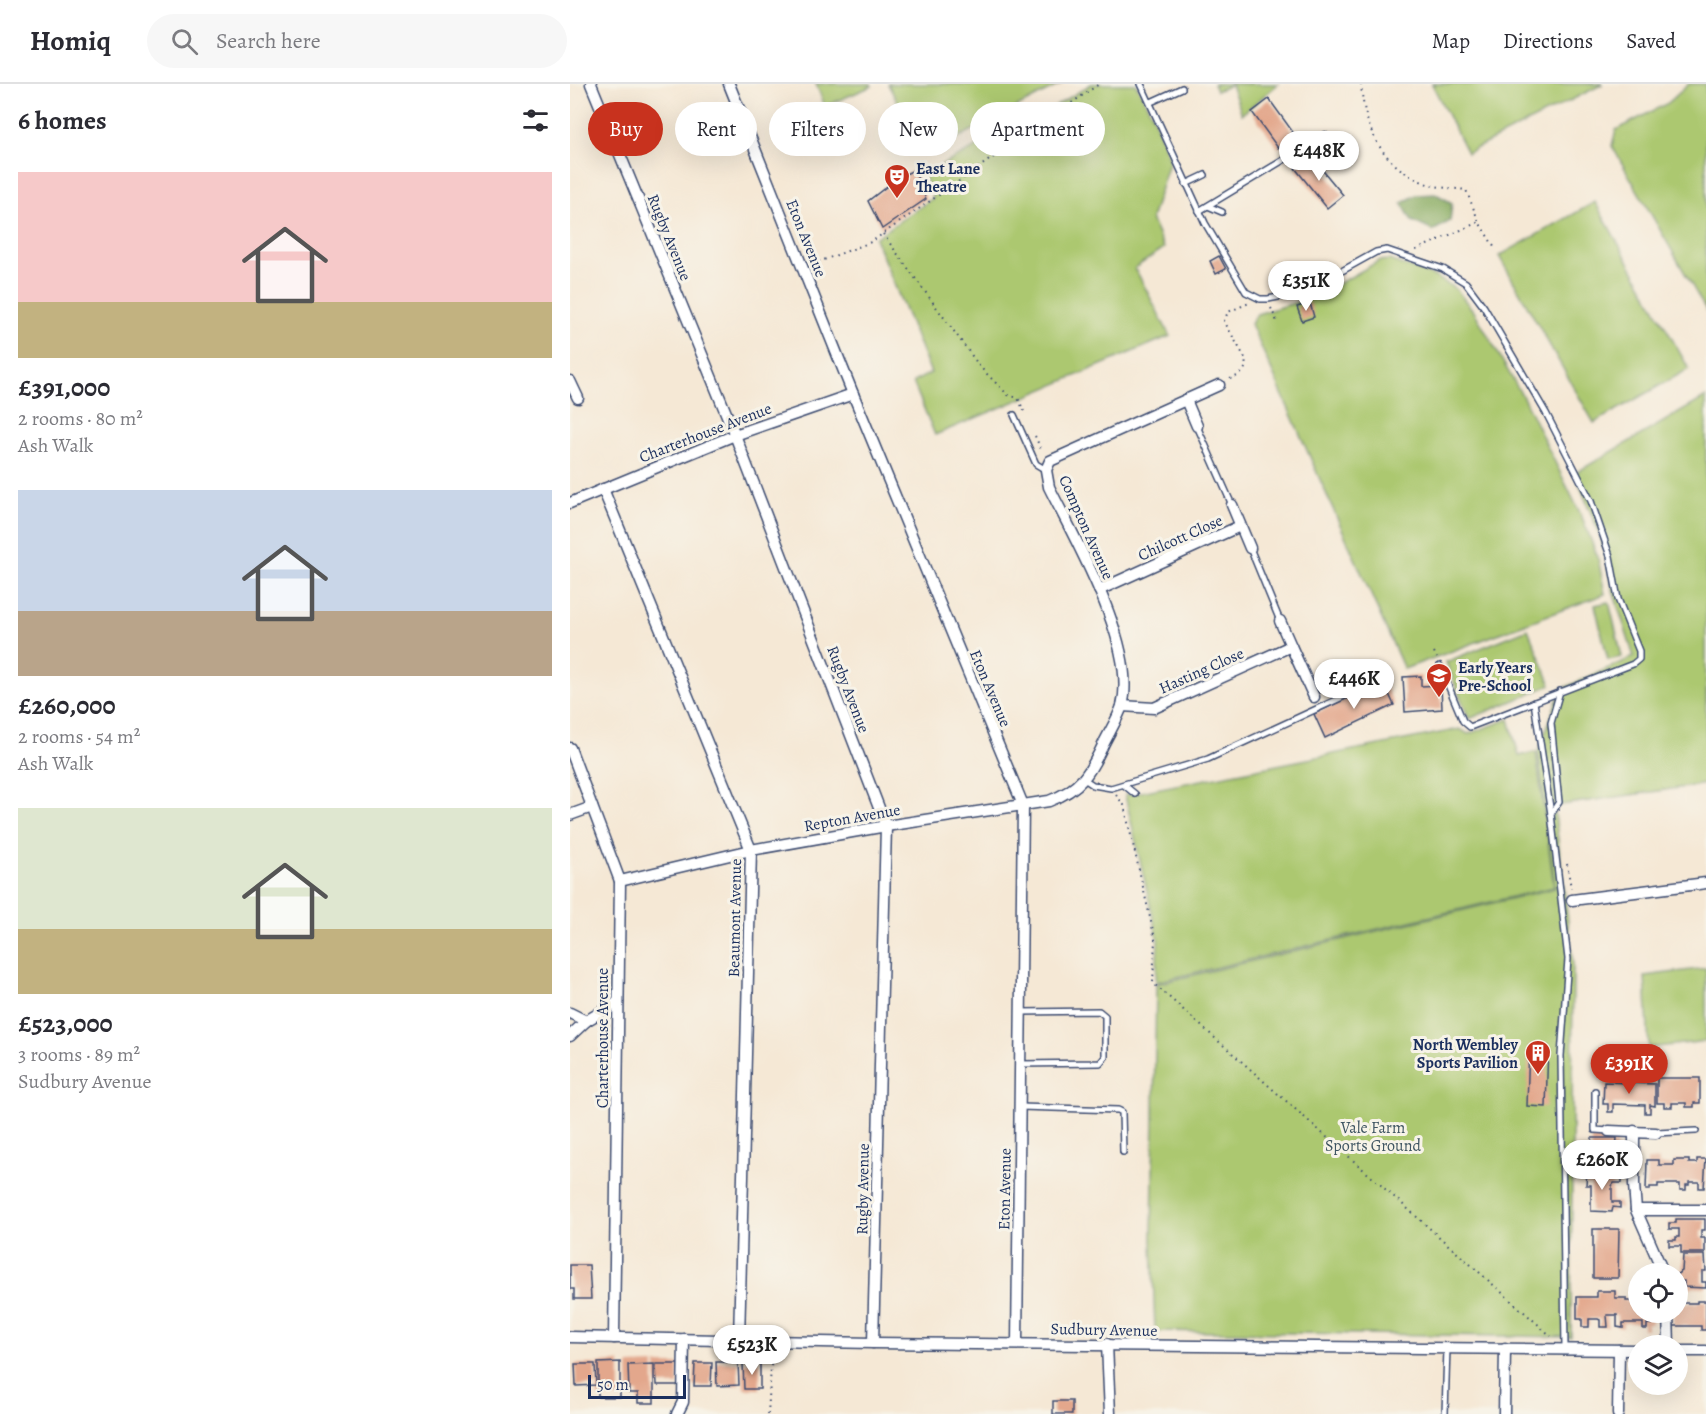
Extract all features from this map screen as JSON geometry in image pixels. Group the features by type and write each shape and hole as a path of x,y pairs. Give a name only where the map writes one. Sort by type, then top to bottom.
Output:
{"street":[{"name":"Rugby Avenue","path":"591,84 735,435 886,826 873,1343"},
{"name":"Eton Avenue","path":"729,84 853,394 1023,805 1017,1343"},
{"path":"570,381 578,398"},
{"name":"Compton Avenue","path":"1084,779 1122,706 1125,681 1120,647 1099,590 1049,487 1048,466 1219,385"},
{"name":"Charterhouse Avenue","path":"570,503 735,435 853,394"},
{"path":"1186,400 1197,426"},
{"name":"Beaumont Avenue","path":"603,489 751,850 739,1340"},
{"name":"Chilcott Close","path":"1232,505 1250,548"},
{"name":"Chilcott Close","path":"1099,590 1240,526"},
{"path":"1280,621 1314,697"},
{"name":"Hasting Close","path":"1122,706 1154,708 1291,646"},
{"name":"Charterhouse Avenue","path":"570,748 620,881 614,1338"},
{"name":"Repton Avenue","path":"620,881 751,850 886,826 1050,801 1069,794 1084,779"},
{"path":"570,815 592,807"},
{"path":"1572,900 1706,883"},
{"path":"570,1035 586,1021 618,1002"},
{"path":"570,1013 586,1021"},
{"path":"1609,1131 1656,1132"},
{"path":"1634,1131 1636,1210 1659,1263"},
{"path":"1636,1210 1706,1210"},
{"name":"Sudbury Avenue","path":"570,1337 873,1343 1628,1350"},
{"path":"677,1414 683,1402 684,1339"},
{"path":"1107,1344 1110,1414"},
{"path":"1504,1348 1504,1414"},
{"path":"1617,1414 1619,1350"},
{"path":"1688,1351 1706,1351"}],"lane":[{"path":"1142,84 1199,211 1246,292 1260,299 1304,292 1376,252 1387,250 1443,269 1466,283 1484,307 1546,413 1591,501 1610,556 1618,599 1639,651 1639,658 1633,664 1470,727 1463,721 1440,666"},
{"path":"1151,102 1182,88"},
{"path":"1199,211 1325,135"},
{"path":"1186,184 1205,175"},
{"path":"1208,206 1222,212"},
{"path":"1014,415 1036,464 1048,466"},
{"path":"1197,426 1232,505"},
{"path":"1250,548 1280,621"},
{"path":"1084,779 1093,784 1111,788 1208,759 1373,683"},
{"path":"1551,814 1559,802 1551,723 1560,691"},
{"path":"1534,702 1551,814 1568,959 1562,1056 1564,1348"},
{"path":"1124,785 1135,794"},
{"path":"1020,1064 1100,1062 1105,1057 1105,1016 1099,1011 1021,1012"},
{"path":"1595,1090 1595,1130 1609,1131"},
{"path":"1020,1107 1118,1110 1122,1112 1123,1118 1123,1152"},
{"path":"1656,1132 1696,1131"},
{"path":"1445,1414 1447,1347"}],"path":[{"path":"803,267 858,248 883,234 1099,84"},
{"path":"1361,84 1363,109 1368,128 1378,145 1392,161 1425,183 1466,189 1479,222 1496,250"},
{"path":"1402,256 1479,222"},
{"path":"883,234 980,367 1008,395 1018,398 1024,412"},
{"path":"1219,385 1240,375 1246,367 1245,358 1224,321 1228,312 1260,299"},
{"path":"1268,299 1278,324"},
{"path":"1032,429 1048,466"},
{"path":"1111,788 1124,805 1155,939 1154,983 1564,1348"},
{"path":"768,1414 773,1341"}],"green space":[{"path":"816,84 871,84 872,86 834,102 823,102"},
{"path":"888,84 1061,84 1027,102 970,102 970,132 958,138 958,102 897,102"},
{"path":"1091,84 1136,84 1152,114 1170,160 1151,219 1164,248 1135,268 1170,336 935,435 913,382 931,373 875,238 933,198 924,174 970,150 970,156 1105,156 1105,102 1062,102"},
{"path":"1213,84 1278,84 1242,114 1231,85 1216,91"},
{"path":"1432,84 1603,84 1467,153"},
{"path":"1689,84 1706,84 1706,310 1612,146 1616,130 1668,103"},
{"path":"1436,194 1452,203 1450,221 1433,231 1412,221 1402,203 1416,195"},
{"path":"1595,202 1689,369 1594,423 1499,256"},
{"path":"1389,260 1434,276 1456,289 1475,313 1524,399 1582,517 1598,558 1605,594 1404,669 1251,324 1257,314 1315,297 1379,261"},
{"name":"Vale Farm Sports Ground","path":"1706,397 1706,784 1554,806 1573,963 1571,1337 1155,1331 1152,1239 1156,984 1555,888 1538,752 1561,689 1634,657 1614,594 1600,536 1575,473"},
{"path":"1609,602 1622,657 1608,660 1595,605"},
{"path":"1528,629 1551,685 1469,719 1446,662"},
{"path":"1509,719 1519,756 1536,752 1554,887 1156,982 1158,939 1125,795 1460,729 1468,734"},
{"path":"1706,968 1706,1041 1649,1048 1645,976"}],"building":[{"path":"1269,99 1295,135 1278,148 1252,112"},
{"path":"1310,155 1343,195 1327,208 1295,168"},
{"name":"East Lane Theatre","path":"914,170 926,199 882,229 868,201 899,177"},
{"path":"1219,256 1226,269 1216,274 1210,261"},
{"path":"1310,303 1314,317 1302,321 1297,307"},
{"path":"1421,676 1421,686 1441,685 1442,709 1405,712 1403,677"},
{"path":"1383,681 1394,705 1325,738 1314,714"},
{"name":"North Wembley Sports Pavilion","path":"1529,1045 1548,1046 1546,1107 1527,1106"},
{"path":"1657,1078 1700,1078 1700,1103 1694,1103 1694,1107 1686,1107 1686,1103 1672,1103 1672,1107 1664,1107 1664,1103 1657,1103"},
{"path":"1604,1082 1655,1084 1655,1106 1650,1105 1650,1113 1645,1113 1645,1105 1613,1104 1613,1112 1608,1112 1608,1104 1603,1104"},
{"path":"1592,1138 1617,1138 1616,1149 1620,1149 1620,1157 1616,1157 1616,1166 1591,1166"},
{"path":"1697,1159 1706,1159 1704,1188 1699,1188 1699,1182 1689,1182 1686,1190 1680,1190 1680,1184 1658,1184 1658,1187 1650,1187 1650,1190 1646,1190 1647,1160 1659,1160 1659,1165 1674,1165 1674,1160 1689,1160 1689,1163 1697,1163"},
{"path":"1587,1171 1610,1171 1610,1177 1622,1177 1622,1183 1614,1183 1612,1186 1612,1202 1620,1202 1620,1208 1613,1207 1612,1212 1591,1211 1591,1185 1586,1185"},
{"path":"1676,1219 1705,1219 1705,1230 1701,1230 1701,1238 1705,1238 1705,1253 1681,1253 1681,1246 1669,1246 1669,1240 1676,1240 1676,1237 1679,1237 1679,1229 1669,1229 1669,1223 1676,1223"},
{"path":"1593,1229 1619,1229 1618,1278 1593,1278"},
{"path":"1683,1255 1705,1255 1706,1271 1702,1271 1702,1282 1706,1282 1706,1288 1688,1287 1688,1263 1682,1263"},
{"path":"570,1265 589,1265 591,1299 574,1299 574,1289 570,1289"},
{"path":"1597,1291 1615,1291 1615,1298 1626,1298 1628,1323 1623,1323 1623,1328 1617,1327 1617,1315 1607,1315 1608,1327 1600,1327 1598,1319 1589,1319 1589,1327 1582,1327 1582,1319 1577,1319 1577,1297 1597,1297"},
{"path":"1697,1301 1706,1301 1706,1330 1701,1330 1701,1326 1673,1326 1673,1323 1688,1323 1688,1303 1697,1303"},
{"path":"1643,1323 1652,1323 1647,1324 1647,1329 1643,1329"},
{"path":"620,1362 620,1397 598,1397 598,1363"},
{"path":"716,1362 738,1362 739,1385 717,1386"},
{"path":"760,1362 760,1389 744,1389 743,1363"},
{"path":"695,1363 712,1363 711,1386 694,1386"},
{"path":"575,1364 595,1364 596,1385 576,1386"},
{"path":"654,1364 654,1403 638,1403 638,1393 629,1393 628,1365"},
{"path":"656,1364 678,1364 678,1385 657,1385"},
{"path":"1053,1401 1072,1401 1072,1414 1053,1414"}],"place":[{"name":"East Lane Theatre","path":"897,200"},
{"name":"Early Years Pre-School","path":"1439,699"},
{"name":"North Wembley Sports Pavilion","path":"1538,1076"}]}
